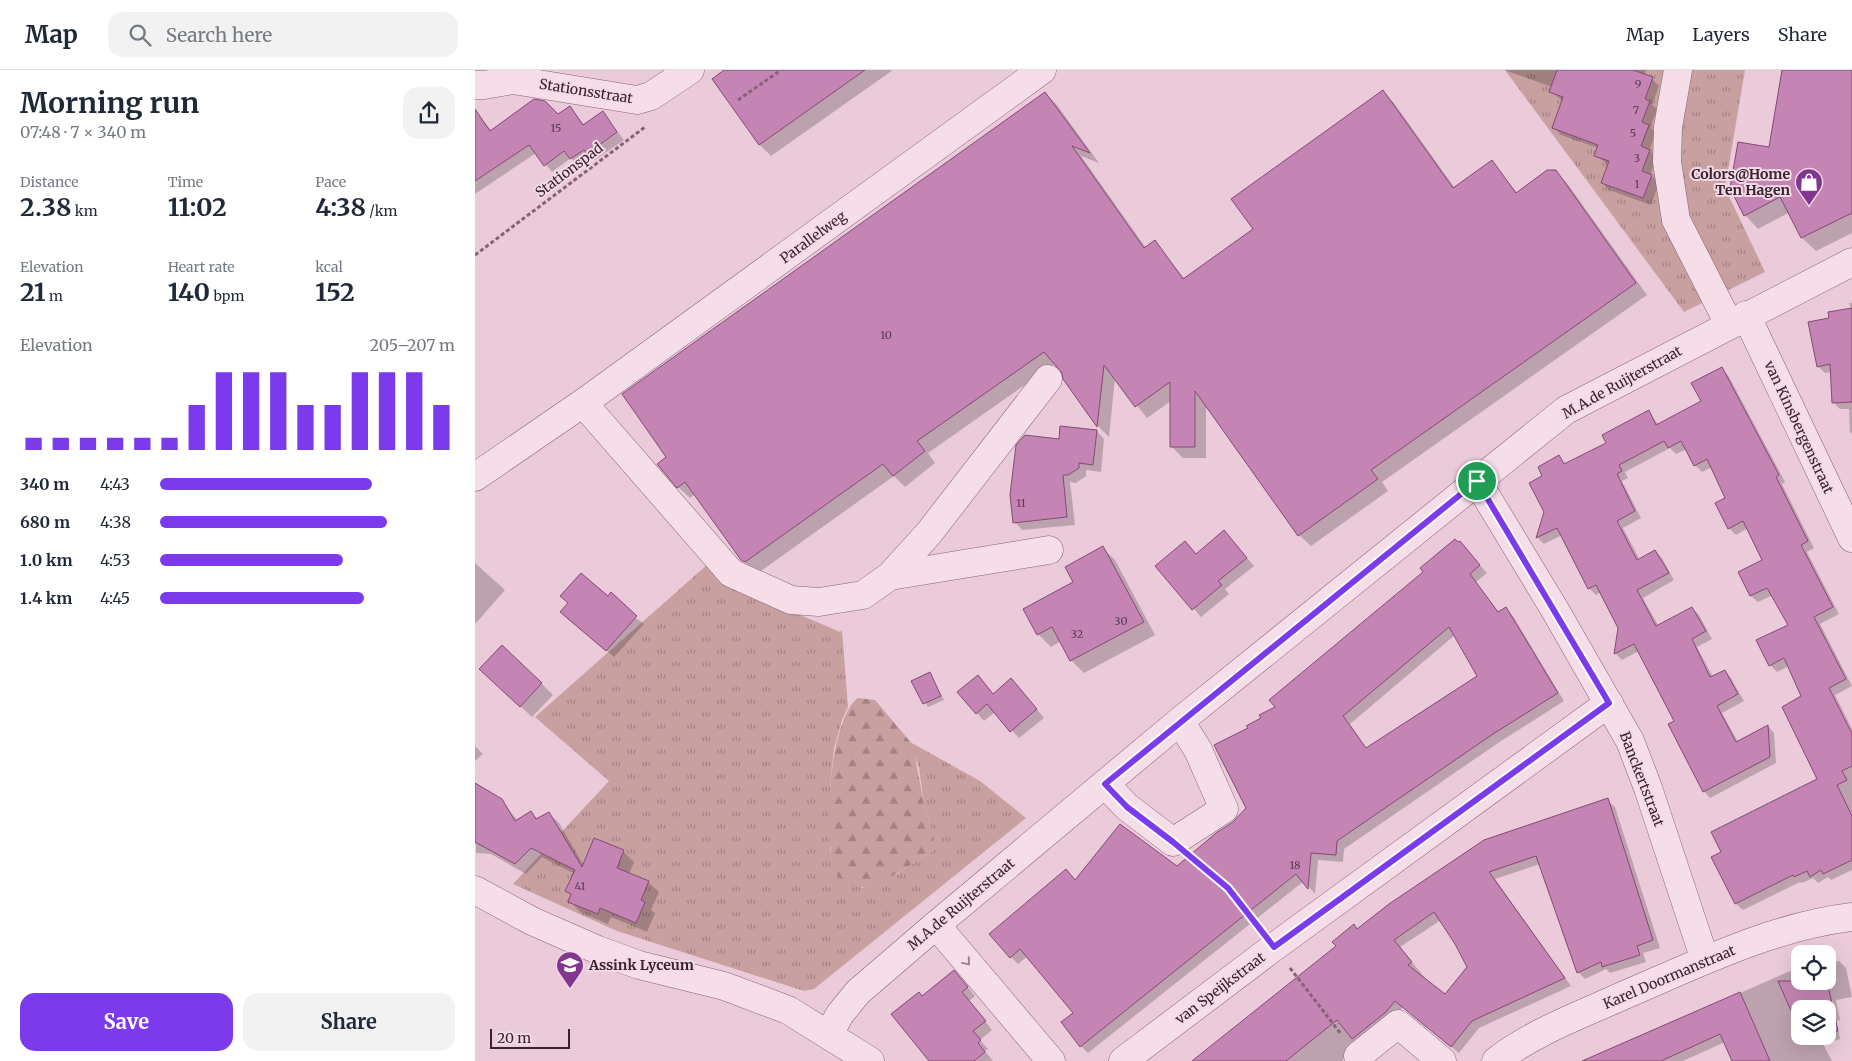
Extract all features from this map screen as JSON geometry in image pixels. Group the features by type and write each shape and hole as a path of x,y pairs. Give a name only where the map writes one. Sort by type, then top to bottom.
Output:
{"street":[{"name":"Stationsstraat","path":"475,85 513,80 637,100 651,96 689,70"},
{"name":"Parallelweg","path":"475,477 583,403 1043,70"},
{"name":"van Kinsbergenstraat","path":"1677,70 1667,127 1667,162 1676,220 1738,320 1852,538"},
{"name":"M.A.de Ruijterstraat","path":"829,1034 840,1014 858,992 936,925 1179,722 1566,410 1852,262"},
{"path":"583,403 731,572 791,600 819,602 863,595 890,576 929,533 1048,379"},
{"name":"Banckertstraat","path":"1477,481 1630,740 1648,788 1705,960"},
{"path":"890,576 1049,550"},
{"name":"van Speijkstraat","path":"1123,1061 1274,947 1609,703"},
{"path":"1105,784 1127,807 1173,842 1224,809 1198,750 1179,722"},
{"path":"475,890 532,921 598,950 639,965 724,986 788,1010 870,1061"},
{"name":"Karel Doormanstraat","path":"1496,1061 1531,1039 1580,1015 1705,960 1801,926 1852,917"},
{"path":"936,925 1051,1061"},
{"path":"1359,1058 1398,1024 1442,1061"}],"path":[{"path":"738,100 781,70"},
{"name":"Stationspad","path":"475,255 657,118 657,107 651,96"},
{"path":"1173,842 1228,888 1359,1058"}],"green space":[{"path":"1505,70 1745,70 1725,188 1765,272 1684,312"},
{"path":"708,564 747,592 840,632 842,630 848,707 842,720 834,749 830,785 830,851 862,888 898,873 932,851 931,827 924,805 919,768 910,742 980,781 1026,818 814,989 804,991 617,931 513,884 609,781 535,717"},
{"path":"858,698 875,700 913,745 924,805 934,836 932,851 887,879 861,887 848,884 838,876 829,838 830,783 834,755 840,730 848,710"}],"building":[{"path":"724,70 865,70 759,145 712,79"},
{"path":"1557,70 1633,70 1653,77 1645,99 1650,101 1642,122 1649,125 1641,146 1650,150 1642,171 1652,175 1643,198 1601,183 1609,161 1594,156 1598,145 1552,128 1563,97 1549,92"},
{"path":"1782,70 1852,70 1852,213 1801,238 1780,197 1744,216 1730,188 1738,142 1769,147"},
{"path":"1383,90 1453,188 1492,160 1516,193 1547,170 1556,170 1636,283 1371,470 1378,479 1298,536 1195,391 1195,447 1170,447 1170,382 1135,407 1104,365 1097,427 1063,379 1062,373 1044,352 917,441 925,451 893,476 883,464 745,562 741,560 685,482 677,488 657,464 666,457 622,394 1045,92 1090,153 1072,146 1144,248 1155,240 1183,279 1253,229 1231,199"},
{"path":"534,99 545,101 558,114 570,106 583,125 603,111 617,132 587,154 584,150 570,159 564,151 544,166 529,145 475,181 475,109 490,131"},
{"path":"1852,308 1852,402 1832,403 1830,364 1817,367 1808,322 1829,318 1828,312"},
{"path":"1722,367 1779,475 1776,477 1808,541 1801,545 1833,607 1814,617 1846,679 1829,688 1852,734 1852,766 1842,771 1847,780 1837,785 1852,816 1852,860 1823,874 1821,870 1810,877 1807,871 1794,877 1793,875 1735,904 1711,857 1721,852 1711,832 1817,779 1782,707 1801,696 1784,658 1769,666 1756,640 1788,625 1767,588 1750,596 1738,572 1762,560 1743,521 1728,529 1715,503 1725,498 1707,459 1694,466 1681,441 1668,448 1664,441 1619,465 1622,471 1617,474 1635,511 1617,521 1637,560 1655,550 1669,573 1637,590 1656,626 1692,607 1706,631 1692,639 1710,677 1725,670 1738,694 1717,706 1736,742 1768,725 1770,757 1703,792 1668,724 1674,721 1634,644 1614,654 1618,628 1596,585 1588,589 1557,528 1536,538 1544,512 1529,483 1542,476 1538,467 1559,455 1564,464 1606,443 1602,435 1649,410 1656,425 1701,401 1691,383"},
{"path":"1060,426 1097,430 1093,465 1079,463 1079,468 1068,475 1063,475 1067,517 1013,523 1010,495 1016,445 1025,435 1059,439"},
{"path":"1224,530 1247,558 1218,581 1222,585 1192,610 1155,566 1185,541 1196,554"},
{"path":"1455,539 1458,542 1460,541 1480,565 1470,574 1498,612 1506,607 1558,693 1493,734 1337,841 1336,855 1311,853 1308,889 1296,874 1080,1047 1061,1022 1073,1013 1020,949 1010,958 989,934 1066,869 1075,880 1120,824 1177,866 1216,833 1233,822 1246,808 1214,745 1248,728 1246,726 1261,718 1259,715 1275,707 1269,700 1423,572 1420,568","holes":["1449,627 1477,676 1366,748 1343,716"]},
{"path":"1103,546 1144,622 1070,661 1052,627 1037,635 1023,609 1073,582 1065,567"},
{"path":"581,573 608,596 611,592 637,616 606,651 560,612 568,603 560,596"},
{"path":"502,645 542,683 520,707 479,669"},
{"path":"930,672 941,696 923,704 911,681"},
{"path":"978,675 993,694 1011,678 1037,709 1010,732 987,704 976,714 957,692"},
{"path":"475,783 502,799 515,821 531,811 536,819 549,812 582,867 594,838 624,850 617,868 649,881 641,900 645,902 636,923 600,908 598,914 568,902 571,894 565,891 575,870 531,848 515,864 475,842"},
{"path":"1608,798 1653,940 1637,946 1640,955 1602,967 1601,962 1577,973 1536,856 1489,872 1565,978 1472,1021 1451,1047 1395,1001 1386,1012 1352,1039 1337,1020 1286,1061 1192,1061 1336,946 1332,942 1354,924 1357,929 1389,904 1484,840","holes":["1434,912 1455,944 1467,967 1445,994 1408,965 1412,962 1394,940"]},
{"path":"954,970 968,987 962,992 986,1021 973,1031 981,1040 978,1043 985,1052 974,1061 929,1061 891,1014 919,992 922,996"},
{"path":"1778,981 1791,981 1791,990 1829,990 1831,1000 1791,1000 1791,1011"},
{"path":"1740,992 1770,1061 1732,1061 1720,1034 1661,1061 1582,1061"}],"place":[{"name":"Colors@Home Ten Hagen","path":"1809,206"},
{"name":"Assink Lyceum","path":"570,989"}],"route":[{"path":"1477,481 1609,703 1274,947 1228,888 1127,807 1105,784 1477,481"}]}
